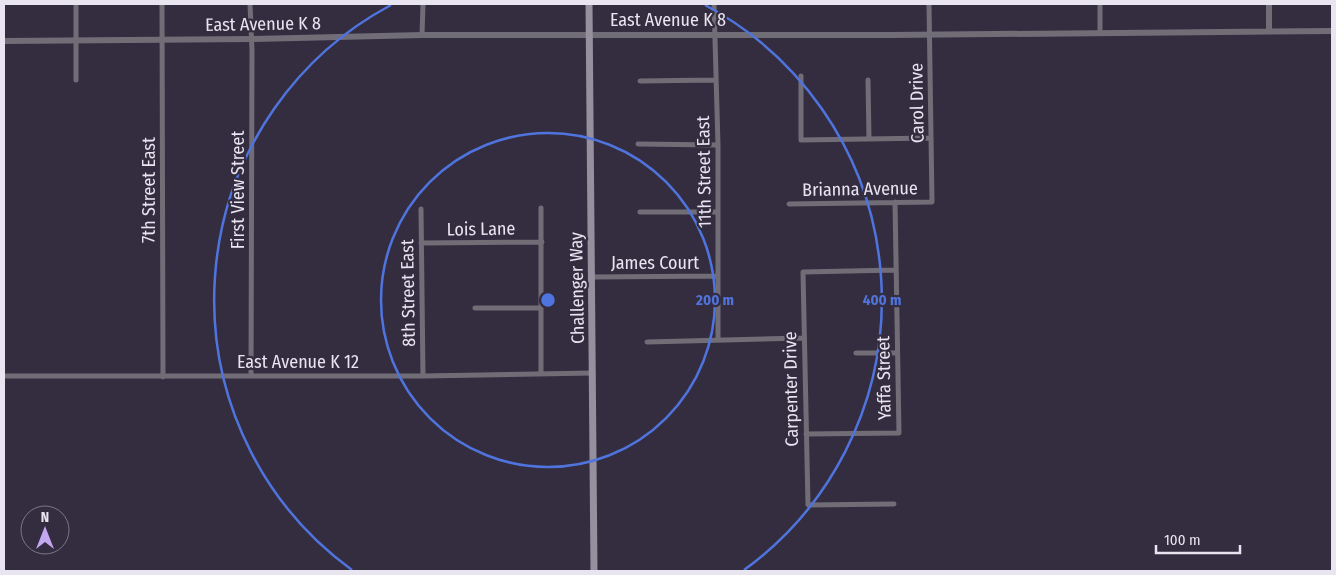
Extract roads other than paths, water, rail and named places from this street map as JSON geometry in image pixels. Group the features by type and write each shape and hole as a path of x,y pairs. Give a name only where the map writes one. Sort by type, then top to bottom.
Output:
{"main road":[{"name":"Challenger Way","path":"589,4 594,571"}],"street":[{"path":"76,4 76,80"},
{"name":"7th Street East","path":"162,4 163,377"},
{"name":"First View Street","path":"250,4 252,39 251,376"},
{"path":"422,35 423,4"},
{"name":"11th Street East","path":"714,4 718,145 718,340"},
{"name":"Carol Drive","path":"929,4 932,202"},
{"path":"1100,4 1100,33"},
{"path":"1269,4 1269,31"},
{"name":"East Avenue K 8","path":"4,41 252,39 422,35 590,34 715,36 1332,31"},
{"path":"801,76 801,140 931,138"},
{"path":"640,81 716,80"},
{"path":"868,80 869,139"},
{"path":"638,144 718,145"},
{"name":"Yaffa Street","path":"806,434 899,432 895,202"},
{"name":"Brianna Avenue","path":"789,204 932,202"},
{"path":"540,208 542,242 542,374"},
{"name":"8th Street East","path":"421,209 423,376"},
{"path":"640,212 718,212"},
{"name":"Lois Lane","path":"421,243 542,242"},
{"name":"Carpenter Drive","path":"894,504 808,504 803,272 896,270"},
{"name":"James Court","path":"592,277 718,276"},
{"path":"474,308 541,308"},
{"path":"647,342 804,338"},
{"path":"856,353 897,353"},
{"name":"East Avenue K 12","path":"4,376 423,376 593,373"}]}
